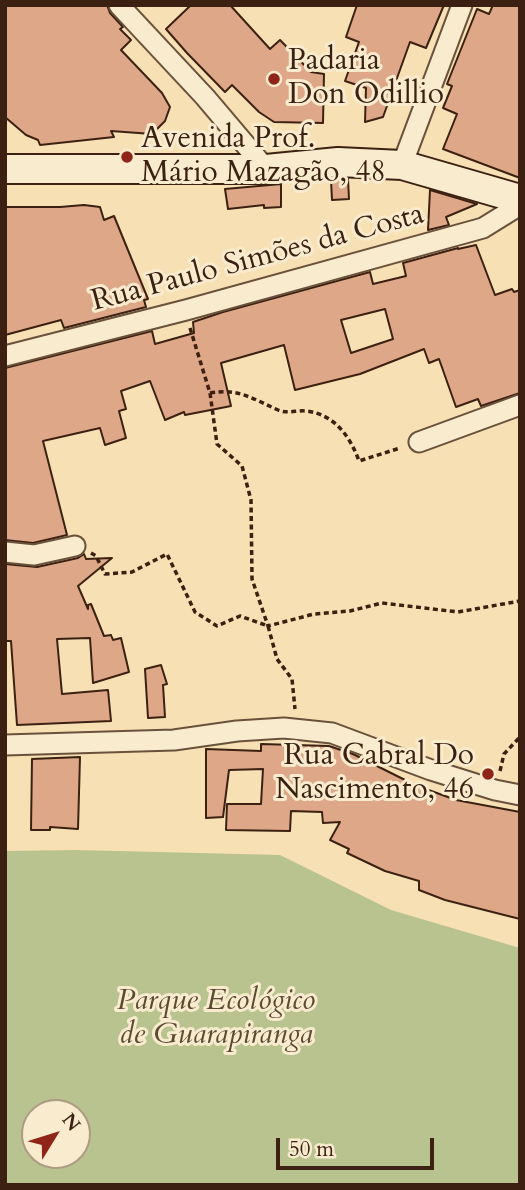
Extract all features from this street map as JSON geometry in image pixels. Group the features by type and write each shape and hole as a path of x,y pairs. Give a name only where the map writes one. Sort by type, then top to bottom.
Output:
{"street":[{"path":"119,5 205,97 266,169"},
{"path":"402,165 462,5"},
{"path":"6,168 266,169 338,162 402,165 520,199"},
{"name":"Rua Paulo Simões da Costa","path":"5,356 186,310 483,228 520,205"},
{"path":"419,442 520,405"},
{"path":"5,552 34,555 75,545"},
{"path":"5,745 174,740 237,731 294,729 332,733 431,770 520,795"}],"path":[{"path":"186,310 210,394 217,444 242,466 251,500 252,579 277,659 292,679 294,729"},
{"path":"210,394 232,392 249,395 282,412 307,411 337,423 353,443 359,461 419,442"},
{"path":"75,545 96,556 105,574 132,572 167,554 195,612 217,626 240,616 268,626 314,614 350,611 382,603 458,612 520,601"},
{"path":"495,790 504,754 520,737"}],"green space":[{"name":"Parque Ecológico de Guarapiranga","path":"5,851 280,855 391,910 520,948 520,1185 5,1185"}],"building":[{"path":"5,5 107,5 110,13 123,27 120,29 131,40 121,50 162,93 170,107 165,121 152,134 111,131 114,137 40,145 38,140 26,135 5,117"},
{"path":"191,5 230,5 270,49 280,40 311,72 324,74 323,123 274,122 259,112 232,85 225,92 166,29"},
{"path":"357,5 444,5 426,48 410,42 383,117 365,122 366,88 345,81 359,42 346,37"},
{"path":"493,5 520,5 520,178 443,149 457,114 443,108 452,86 447,84 477,9 489,14"},
{"path":"348,179 349,199 332,200 331,180"},
{"path":"281,184 281,207 264,208 264,205 228,209 225,189"},
{"path":"430,190 477,204 446,217 449,225 428,230"},
{"path":"5,207 100,207 104,220 114,216 148,299 144,300 146,307 64,328 61,320 5,335"},
{"path":"476,245 495,295 512,289 514,292 520,290 520,393 481,406 478,399 456,407 439,359 429,363 424,349 360,374 295,390 284,345 221,363 231,406 185,415 184,412 165,420 150,381 121,391 126,409 119,411 126,438 105,445 100,428 43,441 67,535 33,543 5,540 5,368 152,331 155,344 194,333 193,322 370,272 373,284 406,276 403,263","holes":["385,309 393,339 351,353 341,320"]},
{"path":"84,554 86,559 112,558 78,586 88,609 91,604 104,636 111,635 113,640 121,638 129,672 93,683 90,638 57,639 62,694 108,690 111,721 17,725 11,641 5,641 5,564 37,567 78,558"},
{"path":"161,665 167,684 163,685 165,717 148,718 145,669"},
{"path":"261,744 329,746 353,754 415,785 456,800 520,812 520,919 445,900 419,890 419,881 385,871 347,853 349,849 330,840 340,822 323,823 322,812 291,811 290,831 226,830 227,804 261,804 263,769 229,770 223,817 206,818 206,749 261,751"},
{"path":"80,757 78,829 50,827 50,830 31,830 32,759"}],"place":[{"name":"Padaria Don Odillio","path":"274,79"},
{"name":"Avenida Prof. Mário Mazagão, 48","path":"127,157"},
{"name":"Rua Cabral Do Nascimento, 46","path":"488,774"}]}
